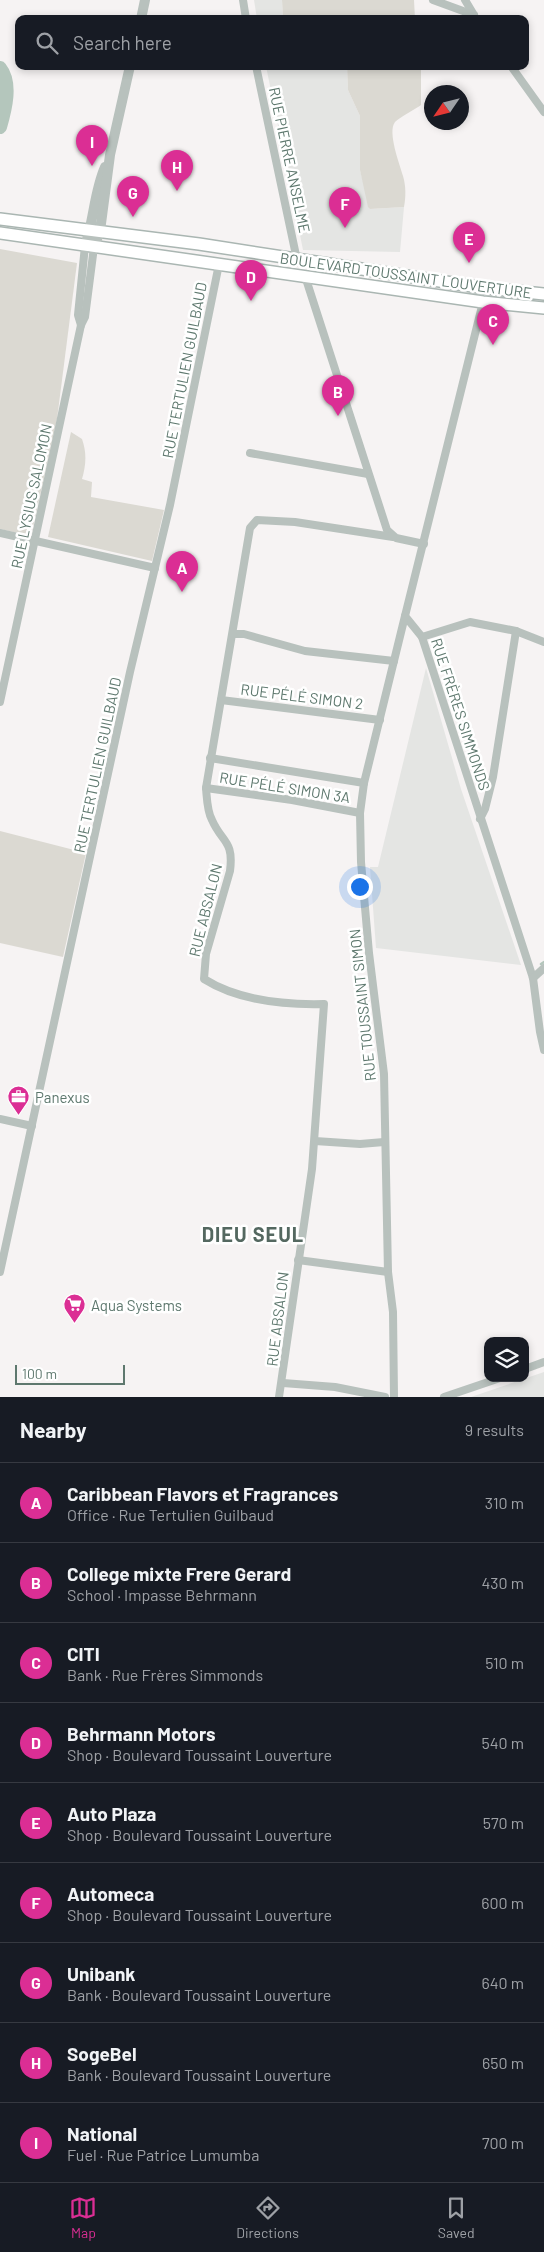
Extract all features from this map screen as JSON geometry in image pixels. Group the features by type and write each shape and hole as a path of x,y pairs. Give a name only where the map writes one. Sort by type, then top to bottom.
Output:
{"main road":[{"name":"BOULEVARD TOUSSAINT LOUVERTURE","path":"0,219 95,231 485,288 544,294"},
{"name":"BOULEVARD TOUSSAINT LOUVERTURE","path":"0,233 483,302 544,308"},
{"path":"483,302 485,288"}],"street":[{"path":"142,15 145,0"},
{"path":"242,0 245,15"},
{"path":"433,0 470,15"},
{"path":"465,0 474,15"},
{"path":"90,246 95,231 129,70"},
{"name":"RUE PIERRE ANSELME","path":"257,70 297,260"},
{"path":"514,70 544,112"},
{"name":"RUE LYSIUS SALOMON","path":"0,702 36,542 81,325 78,315 90,246"},
{"name":"RUE TERTULIEN GUILBAUD","path":"0,1272 192,402 219,264"},
{"path":"305,276 387,530 393,537 424,544"},
{"path":"405,616 483,302"},
{"path":"250,453 368,474"},
{"name":"RUE ABSALON","path":"279,1397 283,1383 315,1141 324,1004 300,1005 251,998 215,986 204,979 206,954 232,858 230,848 210,816 206,788 250,528 257,520 294,522 393,537"},
{"path":"0,533 155,568"},
{"name":"RUE FRÈRES SIMMONDS","path":"405,616 422,637 533,978 544,1050"},
{"name":"RUE TOUSSAINT SIMON","path":"394,1397 394,1312 388,1272 384,1074 369,953 361,862 360,813 364,783 405,616"},
{"path":"422,637 470,622 516,631 544,642"},
{"path":"480,819 485,809 493,777 516,631"},
{"path":"233,634 244,634 305,651 394,661"},
{"name":"RUE PÉLÉ SIMON 2","path":"221,700 380,720"},
{"path":"210,758 364,783"},
{"name":"RUE PÉLÉ SIMON 3A","path":"206,788 292,800 360,813"},
{"path":"533,978 544,968"},
{"path":"0,1119 32,1126"},
{"path":"315,1141 360,1144 384,1142"},
{"path":"298,1260 388,1272"},
{"path":"529,1368 544,1362"},
{"path":"444,1397 488,1382"},
{"path":"283,1383 335,1387 385,1397"}],"shaded area":[{"path":"254,0 282,0 283,15 256,15"},
{"path":"282,0 414,0 415,15 283,15"},
{"path":"267,70 347,70 348,90 360,116 360,170 370,209 404,207 400,252 303,250"},
{"path":"347,70 421,70 421,105 397,120 392,133 405,184 404,207 370,209 368,207 360,170 360,116 348,90"},
{"path":"0,249 77,263 57,419 31,536 0,529"},
{"path":"71,432 82,439 84,444 85,459 82,479 92,482 91,497 164,510 152,561 48,537"},
{"path":"426,668 461,789 521,965 376,948 370,867 378,867"},
{"path":"0,831 86,853 63,957 0,943"},
{"path":"544,1372 544,1397 471,1397 515,1382 529,1382 529,1377"}],"waterway":[{"path":"0,68 4,74 7,89 0,127"}],"place":[{"name":"National","path":"92,166"},
{"name":"SogeBel","path":"177,191"},
{"name":"Unibank","path":"133,217"},
{"name":"Automeca","path":"345,228"},
{"name":"Auto Plaza","path":"469,263"},
{"name":"Behrmann Motors","path":"251,301"},
{"name":"CITI","path":"493,345"},
{"name":"College mixte Frere Gerard","path":"338,416"},
{"name":"Caribbean Flavors et Fragrances","path":"182,592"},
{"name":"Panexus","path":"19,1116"},
{"name":"Aqua Systems","path":"75,1324"}],"district":[{"name":"DIEU SEUL","path":"253,1234"}]}
